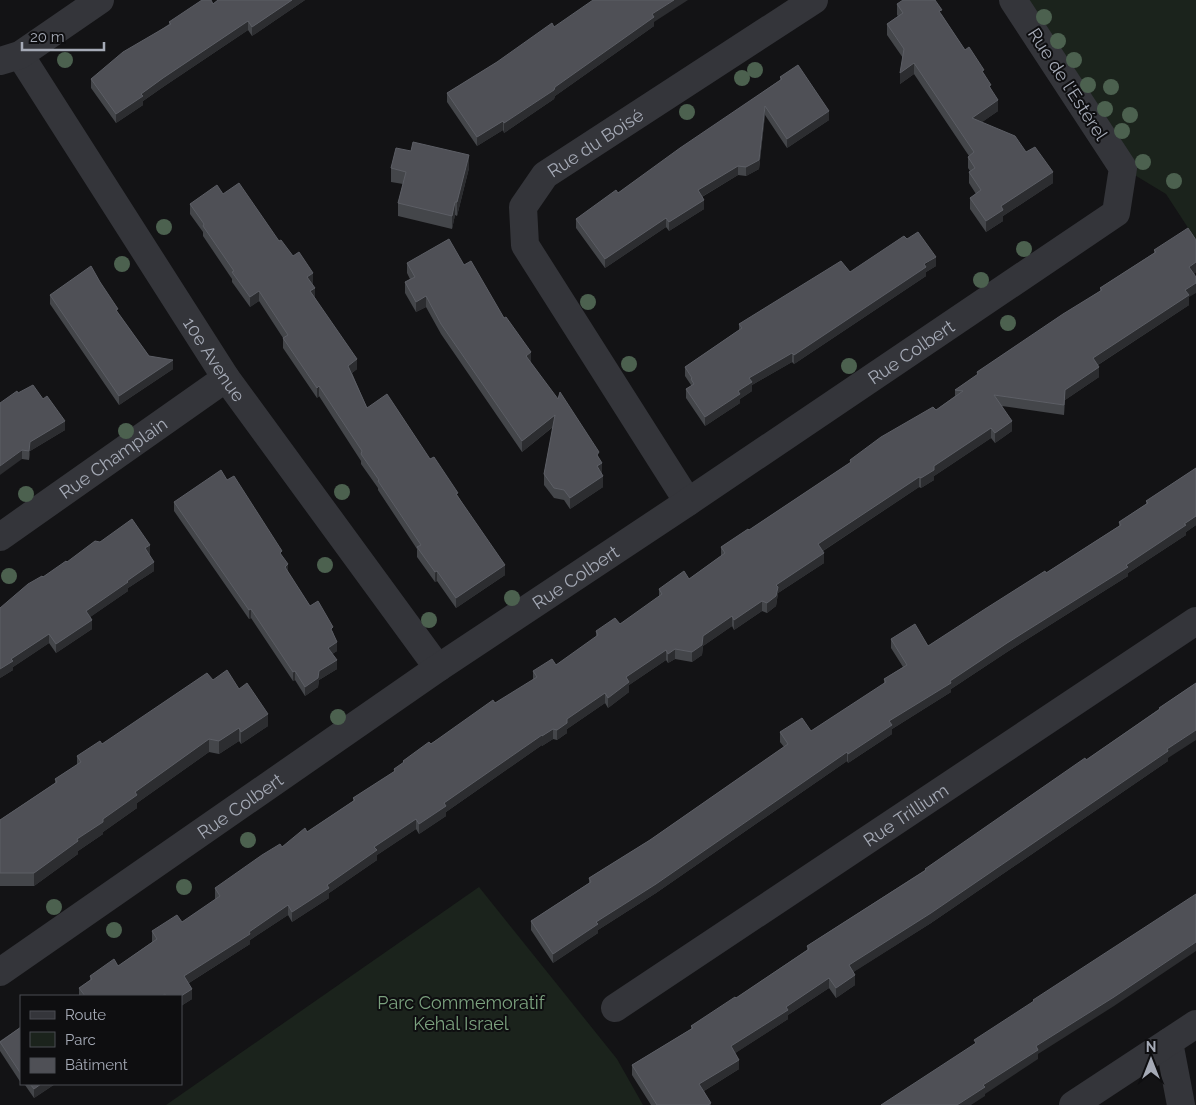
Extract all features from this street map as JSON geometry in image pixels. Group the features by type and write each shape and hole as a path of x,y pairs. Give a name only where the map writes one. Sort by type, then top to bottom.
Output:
{"street":[{"path":"10,58 100,0"},
{"name":"Rue du Boisé","path":"688,502 525,245 523,207 545,175 814,0"},
{"name":"Rue de l'Estérel","path":"1013,0 1123,168"},
{"name":"10e Avenue","path":"10,58 226,378 438,668"},
{"name":"Rue Colbert","path":"0,972 438,668 1116,213 1123,168"},
{"name":"Rue Champlain","path":"0,536 226,378"},
{"name":"Rue Trillium","path":"615,1008 1196,621"},
{"path":"1073,1105 1196,1024"},
{"path":"1170,1042 1181,1105"}],"green space":[{"path":"1013,0 1196,0 1196,240 1166,194 1123,168"},
{"name":"Parc Commemoratif Kehal Israel","path":"479,887 617,1059 643,1105 166,1105"}],"building":[{"path":"202,0 211,0 213,4 218,0 292,0 252,27 248,21 163,78 141,94 143,96 116,114 91,79 123,52 171,24 169,22"},
{"path":"593,0 674,0 652,14 654,17 555,87 554,90 504,123 503,121 477,137 447,93 497,62 552,23 554,27"},
{"path":"903,0 935,0 942,10 939,11 965,50 969,47 984,70 982,71 991,85 989,86 998,100 972,118 1015,136 1026,152 1035,147 1053,172 1001,206 1003,210 986,221 970,198 981,190 969,172 975,168 968,157 974,152 914,63 900,73 904,49 887,24 903,13 897,4"},
{"path":"798,65 829,111 787,139 765,106 759,160 746,167 738,166 698,190 704,200 669,222 666,218 605,259 576,219 616,190 618,193 680,148 782,79 780,77"},
{"path":"413,142 469,155 452,216 398,203 406,172 391,168 396,148 411,151"},
{"path":"239,183 279,241 281,240 293,256 299,252 313,273 307,277 315,288 310,291 357,359 348,366 367,408 387,394 430,459 434,457 458,493 456,494 505,565 456,598 417,547 421,545 378,481 361,454 362,451 319,386 317,388 283,338 288,335 259,291 250,297 232,272 234,271 190,204 217,185 223,194"},
{"path":"1188,228 1196,240 1196,262 1189,267 1196,277 1196,283 1185,290 1189,295 1093,358 1099,367 1065,390 1064,405 994,395 1012,421 995,433 991,428 934,466 934,470 921,478 919,477 818,544 824,553 776,585 778,587 776,596 767,603 762,601 734,620 732,616 703,636 702,645 692,652 675,649 668,654 666,650 626,677 629,682 608,698 605,693 567,719 567,723 557,730 553,729 542,735 444,803 446,806 419,824 416,819 374,847 377,850 327,885 329,888 292,912 288,905 249,932 250,934 184,976 192,989 182,995 84,995 79,988 92,979 90,976 114,959 118,966 157,939 152,931 177,915 182,922 220,896 215,888 262,855 280,844 282,847 305,828 307,832 355,800 353,798 395,771 394,769 403,761 429,742 431,744 493,700 495,703 537,677 533,671 552,659 556,665 598,635 596,631 615,618 620,624 662,594 659,589 684,571 689,579 725,553 721,547 851,462 850,460 881,437 933,407 936,410 963,391 955,390 978,374 977,372 1102,290 1100,288 1156,252 1154,250"},
{"path":"918,232 936,257 924,264 926,267 794,355 792,353 749,378 752,382 738,391 740,394 705,417 686,389 694,384 685,367 742,328 739,324 841,261 850,272 904,236 907,239"},
{"path":"449,239 464,265 471,261 504,318 506,317 531,352 526,356 558,399 560,392 599,452 597,455 602,463 597,466 603,476 570,498 564,490 554,488 544,474 555,415 522,441 441,324 426,296 416,302 405,282 415,277 407,263"},
{"path":"91,266 118,309 116,310 149,356 173,360 119,396 50,295"},
{"path":"33,385 43,399 47,396 65,421 30,442 29,451 22,450 0,466 0,403 17,391 18,393"},
{"path":"1196,468 1196,516 1184,524 1186,525 1126,565 1128,567 1007,643 950,681 951,683 889,721 892,725 848,754 847,752 656,884 596,922 598,924 553,954 531,921 591,882 589,878 650,840 788,744 780,732 802,718 811,731 886,682 884,679 907,665 891,639 915,624 928,646 1121,525 1119,522 1148,503 1146,501"},
{"path":"221,470 227,480 234,476 282,551 280,553 288,564 285,567 310,606 318,601 333,627 331,629 337,642 328,648 337,660 319,671 318,678 305,687 174,502"},
{"path":"132,519 150,545 145,548 154,562 86,611 92,620 56,644 49,634 11,659 13,661 0,669 0,608 28,584 67,562 95,541 100,542"},
{"path":"227,670 239,689 247,683 268,714 241,732 239,728 219,741 209,739 135,792 137,795 34,873 0,873 0,820 57,782 55,779 81,762 77,756 100,741 102,744 207,673 213,680"},
{"path":"1196,683 1196,730 931,913 849,965 855,975 836,988 829,978 786,1007 788,1010 731,1046 739,1060 699,1084 711,1103 708,1105 657,1105 632,1065 693,1028 691,1026 809,949 807,946 926,870 1085,758 1086,760"},
{"path":"1196,894 1196,942 1036,1046 1038,1050 983,1085 985,1087 957,1105 881,1105 976,1043 974,1040 1033,1000"},
{"path":"20,1028 20,1072 0,1042"},
{"path":"31,1085 40,1085 34,1089"}]}
